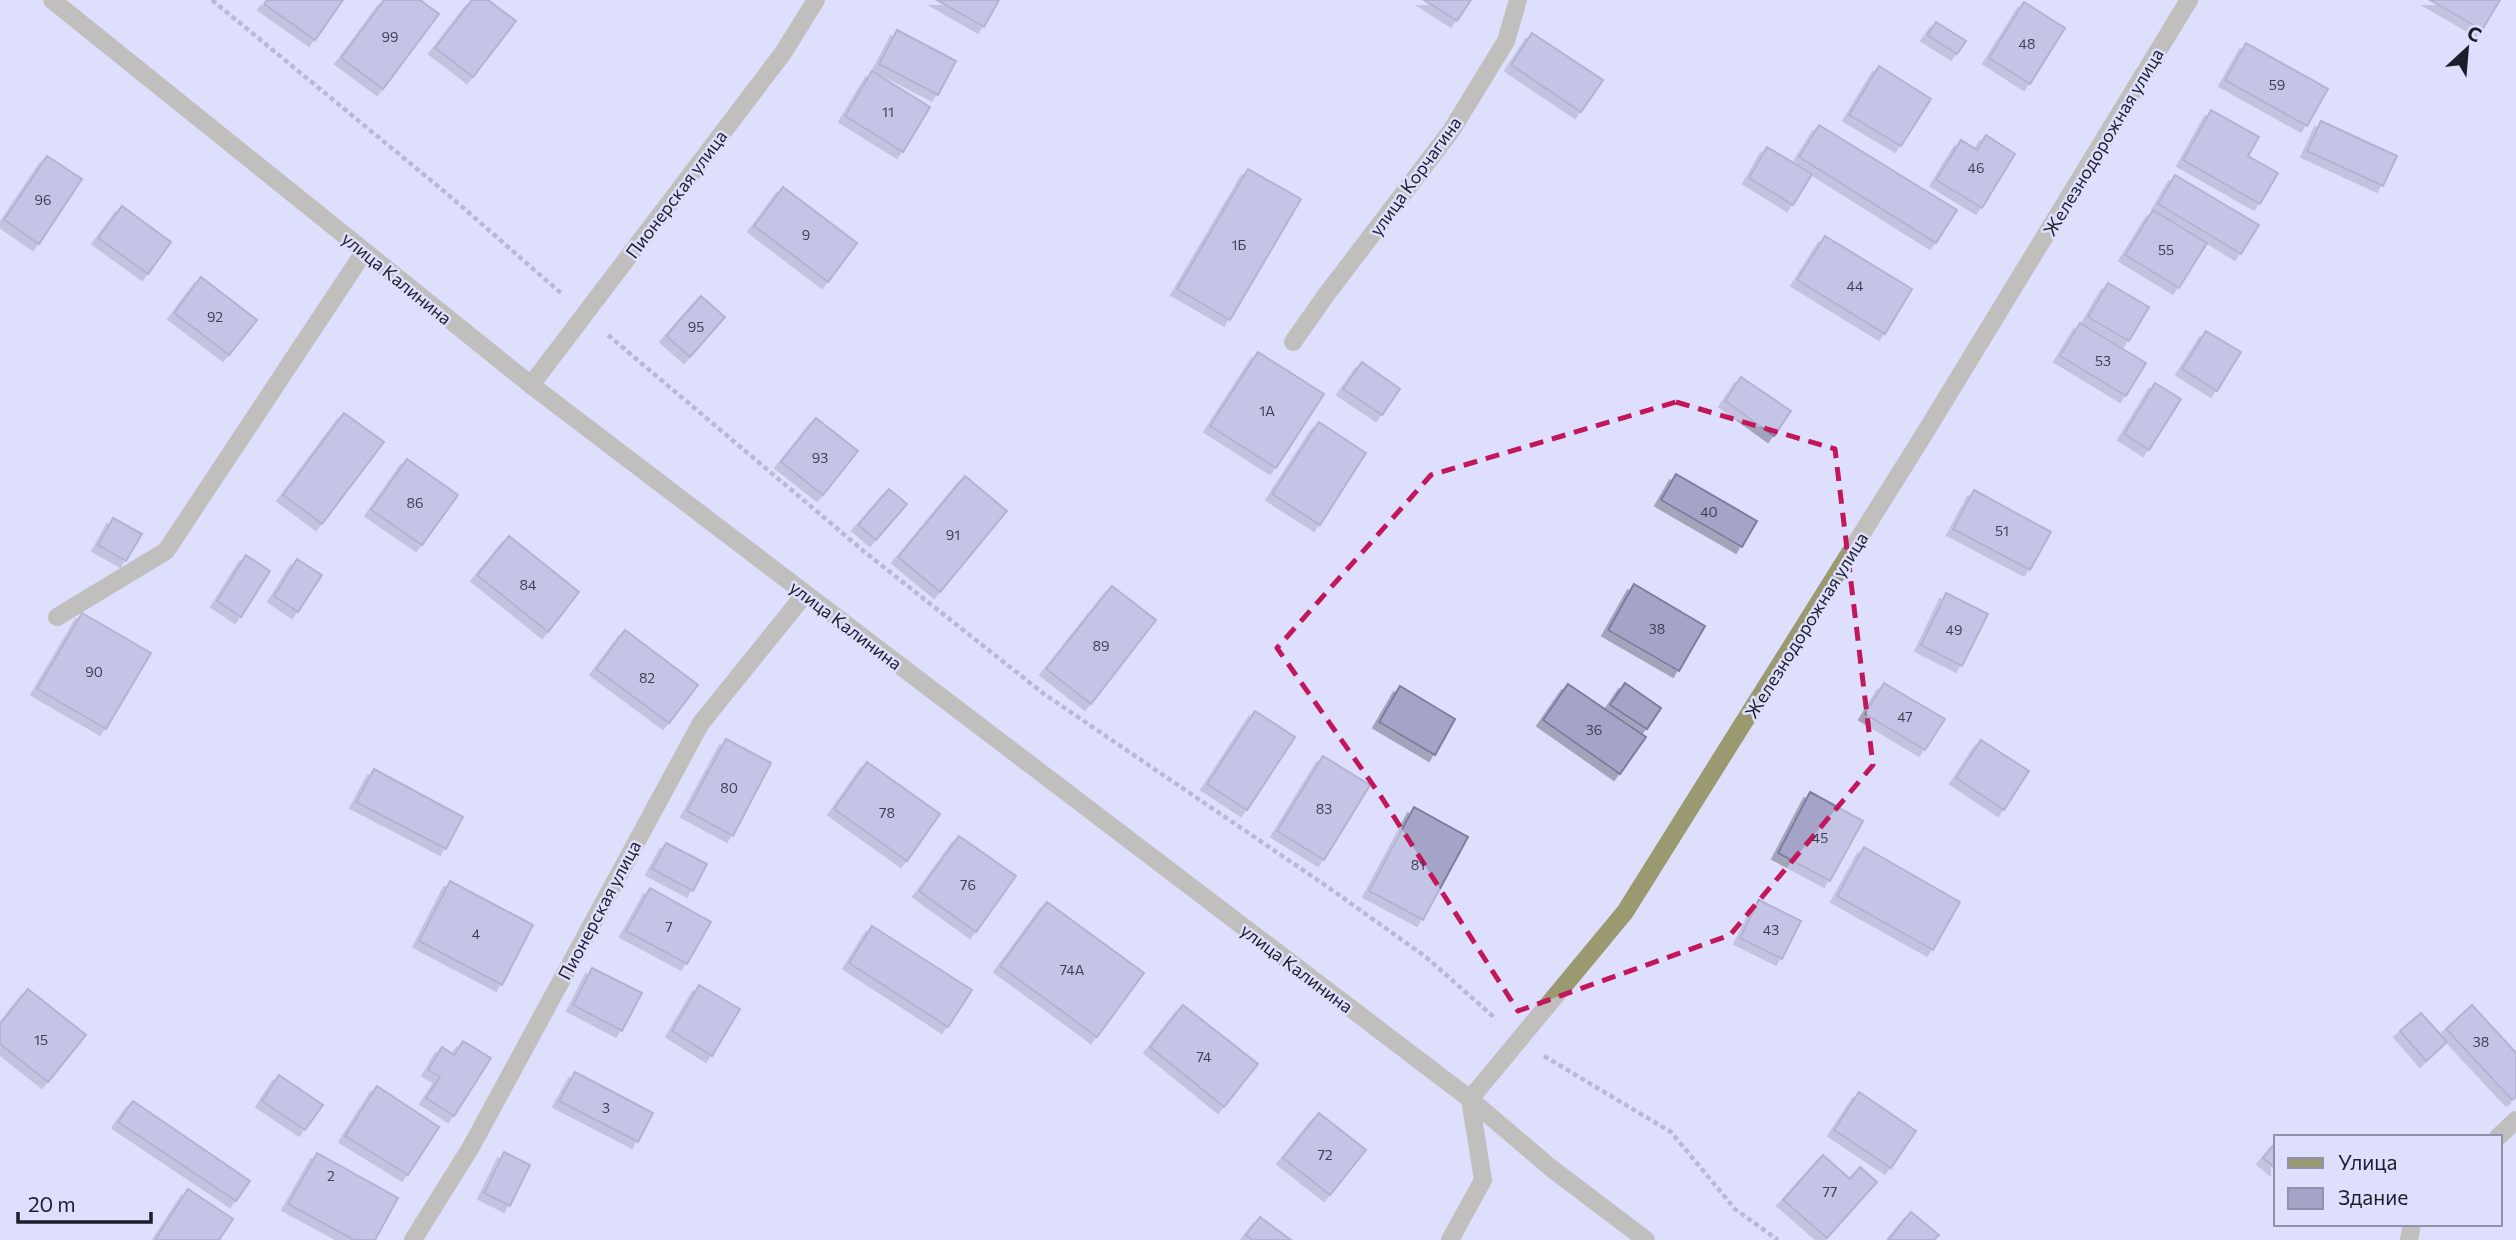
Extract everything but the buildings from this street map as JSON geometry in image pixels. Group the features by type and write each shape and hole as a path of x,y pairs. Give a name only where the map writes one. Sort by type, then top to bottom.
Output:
{"street":[{"name":"улица Калинина","path":"52,0 531,385 1469,1100 1551,1168 1646,1240"},
{"name":"Пионерская улица","path":"531,385 783,53 816,0"},
{"name":"улица Корчагина","path":"1293,342 1451,131 1506,41 1518,0"},
{"name":"Железнодорожная улица","path":"1469,1100 1625,912 1923,436 2189,0"},
{"path":"57,617 166,551 364,252"},
{"name":"Пионерская улица","path":"413,1240 471,1147 701,723 805,594"},
{"path":"1450,1240 1483,1180 1469,1100"},
{"path":"2500,1135 2516,1120"}],"path":[{"path":"212,0 445,192 584,314 866,553 1044,694 1426,957 1520,1040 1671,1132 1735,1209 1777,1240"}],"highlighted area":[{"path":"1676,402 1835,449 1873,765 1730,935 1518,1011 1380,795 1277,648 1431,475"}]}
